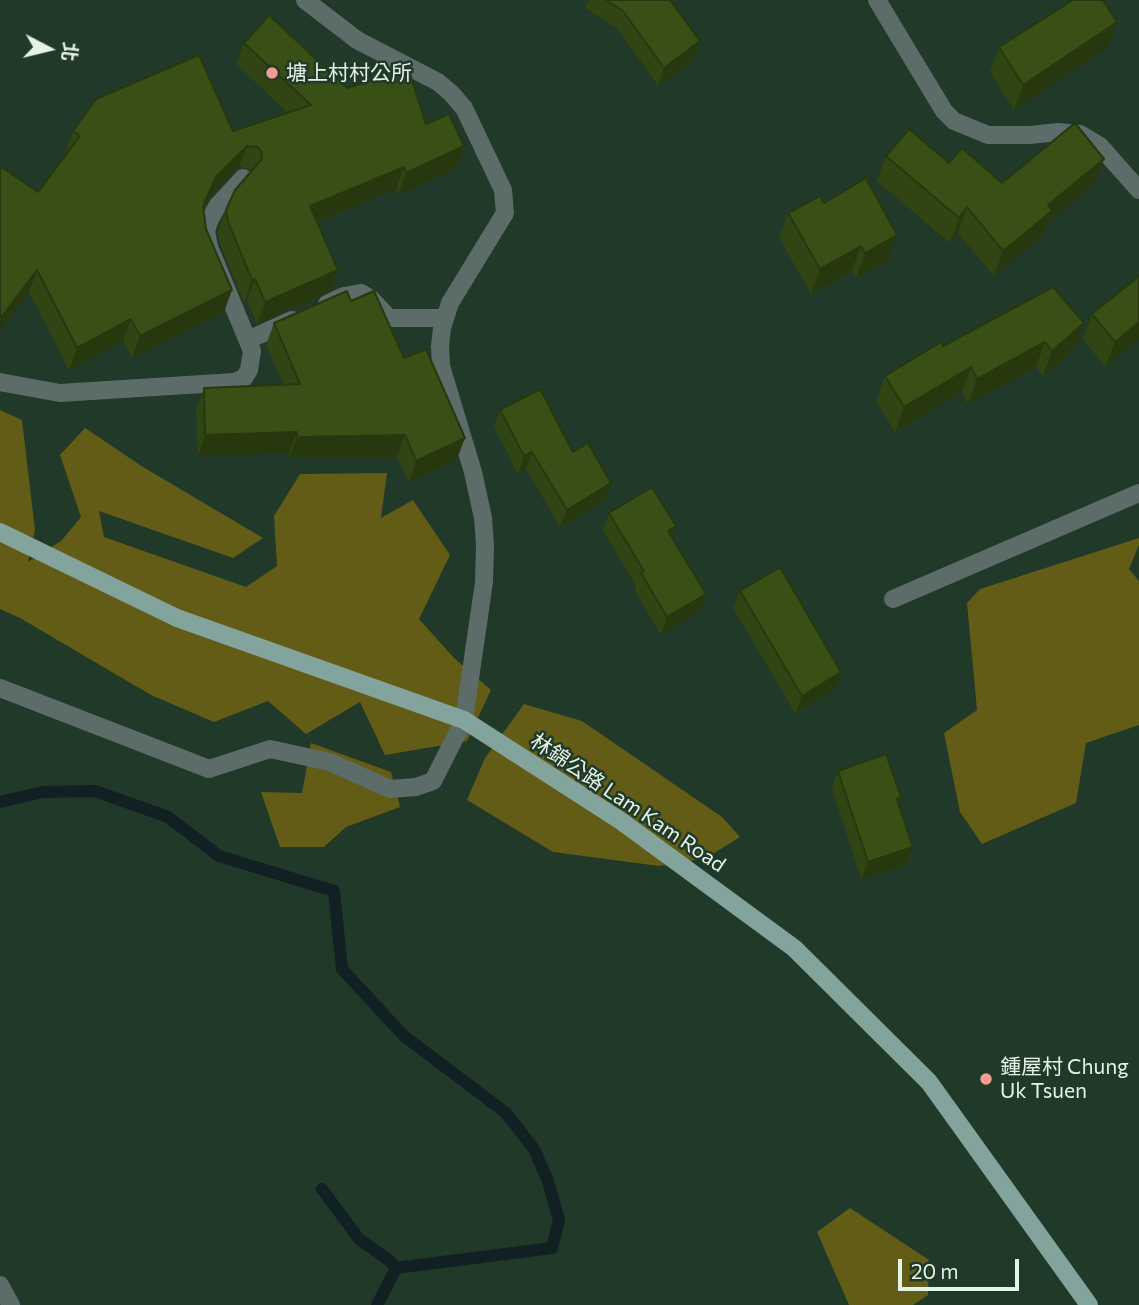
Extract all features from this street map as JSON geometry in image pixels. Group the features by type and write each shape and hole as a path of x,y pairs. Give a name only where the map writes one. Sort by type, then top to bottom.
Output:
{"main road":[{"name":"林錦公路 Lam Kam Road","path":"0,532 177,618 464,720 621,821 794,948 929,1082 1089,1305"}],"lane":[{"path":"0,688 209,769 270,749 330,762 390,789 416,787 433,781 464,720 484,582 485,545 473,472 441,366 440,346 450,303 501,222 506,203 503,190 464,108 451,93 438,82 357,40 305,0"},
{"path":"877,0 944,111 954,121 988,135 1058,132 1080,134 1100,146 1139,190"},
{"path":"0,382 60,393 234,382 244,378 249,370 252,351 209,247 206,231 218,205 243,178"},
{"path":"248,340 354,294 367,295 385,314 394,319 445,318"},
{"path":"893,599 1139,494"},
{"path":"0,1285 11,1305"}],"shaded area":[{"path":"0,410 22,420 35,530 28,562 61,541 81,517 60,455 85,428 143,467 263,538 233,558 99,511 104,537 246,587 277,566 274,516 300,474 387,473 381,518 413,500 450,555 419,619 454,658 491,690 467,741 385,755 360,702 306,734 268,701 214,722 151,695 0,609"},
{"path":"1139,538 1139,545 1129,569 1139,581 1139,725 1086,743 1076,803 982,844 960,812 944,733 977,710 967,603 980,589"},
{"path":"524,704 582,721 722,817 740,837 706,858 659,866 553,852 467,800 485,758"},
{"path":"311,743 391,772 400,807 346,827 324,847 280,847 261,792 302,793"},
{"path":"850,1208 929,1260 928,1295 913,1305 849,1305 817,1232"}],"building":[{"path":"606,0 670,0 700,41 664,68 623,11"},
{"path":"1073,0 1103,0 1117,22 1023,85 999,47"},
{"path":"269,15 347,88 408,68 426,124 449,114 464,146 406,173 404,167 310,206 338,270 265,302 255,279 252,280 228,222 226,210 235,190 262,159 258,147 247,146 216,177 203,206 206,229 232,290 140,336 131,319 77,348 37,270 0,319 0,166 38,192 80,136 73,131 96,99 199,55 233,131 311,105 244,43"},
{"path":"1075,123 1104,159 1048,205 1052,211 1003,251 967,207 959,218 886,156 909,129 949,163 962,148 1002,183"},
{"path":"866,178 897,235 865,253 861,246 820,269 788,213 820,196 824,203"},
{"path":"1139,276 1139,322 1115,342 1092,314"},
{"path":"1053,287 1084,323 1052,351 1045,342 977,379 971,367 904,407 885,376 941,342 943,346"},
{"path":"347,291 351,301 374,291 404,358 426,349 465,438 416,461 405,435 297,437 297,432 205,435 204,388 300,384 274,323"},
{"path":"540,389 573,452 588,443 611,483 567,510 532,452 524,456 500,410"},
{"path":"652,487 676,526 668,531 706,594 667,617 641,573 644,571 609,513"},
{"path":"780,567 841,672 802,696 740,591"},
{"path":"886,754 901,797 897,799 913,847 868,862 838,771"}],"waterway":[{"path":"0,802 43,792 95,791 168,817 219,856 334,891 342,969 404,1036 506,1113 534,1149 548,1181 559,1220 552,1248 396,1268 377,1305"},
{"path":"322,1189 359,1239 396,1268"}],"place":[{"name":"塘上村村公所","path":"272,73"},
{"name":"鍾屋村 Chung Uk Tsuen","path":"986,1079"}]}
